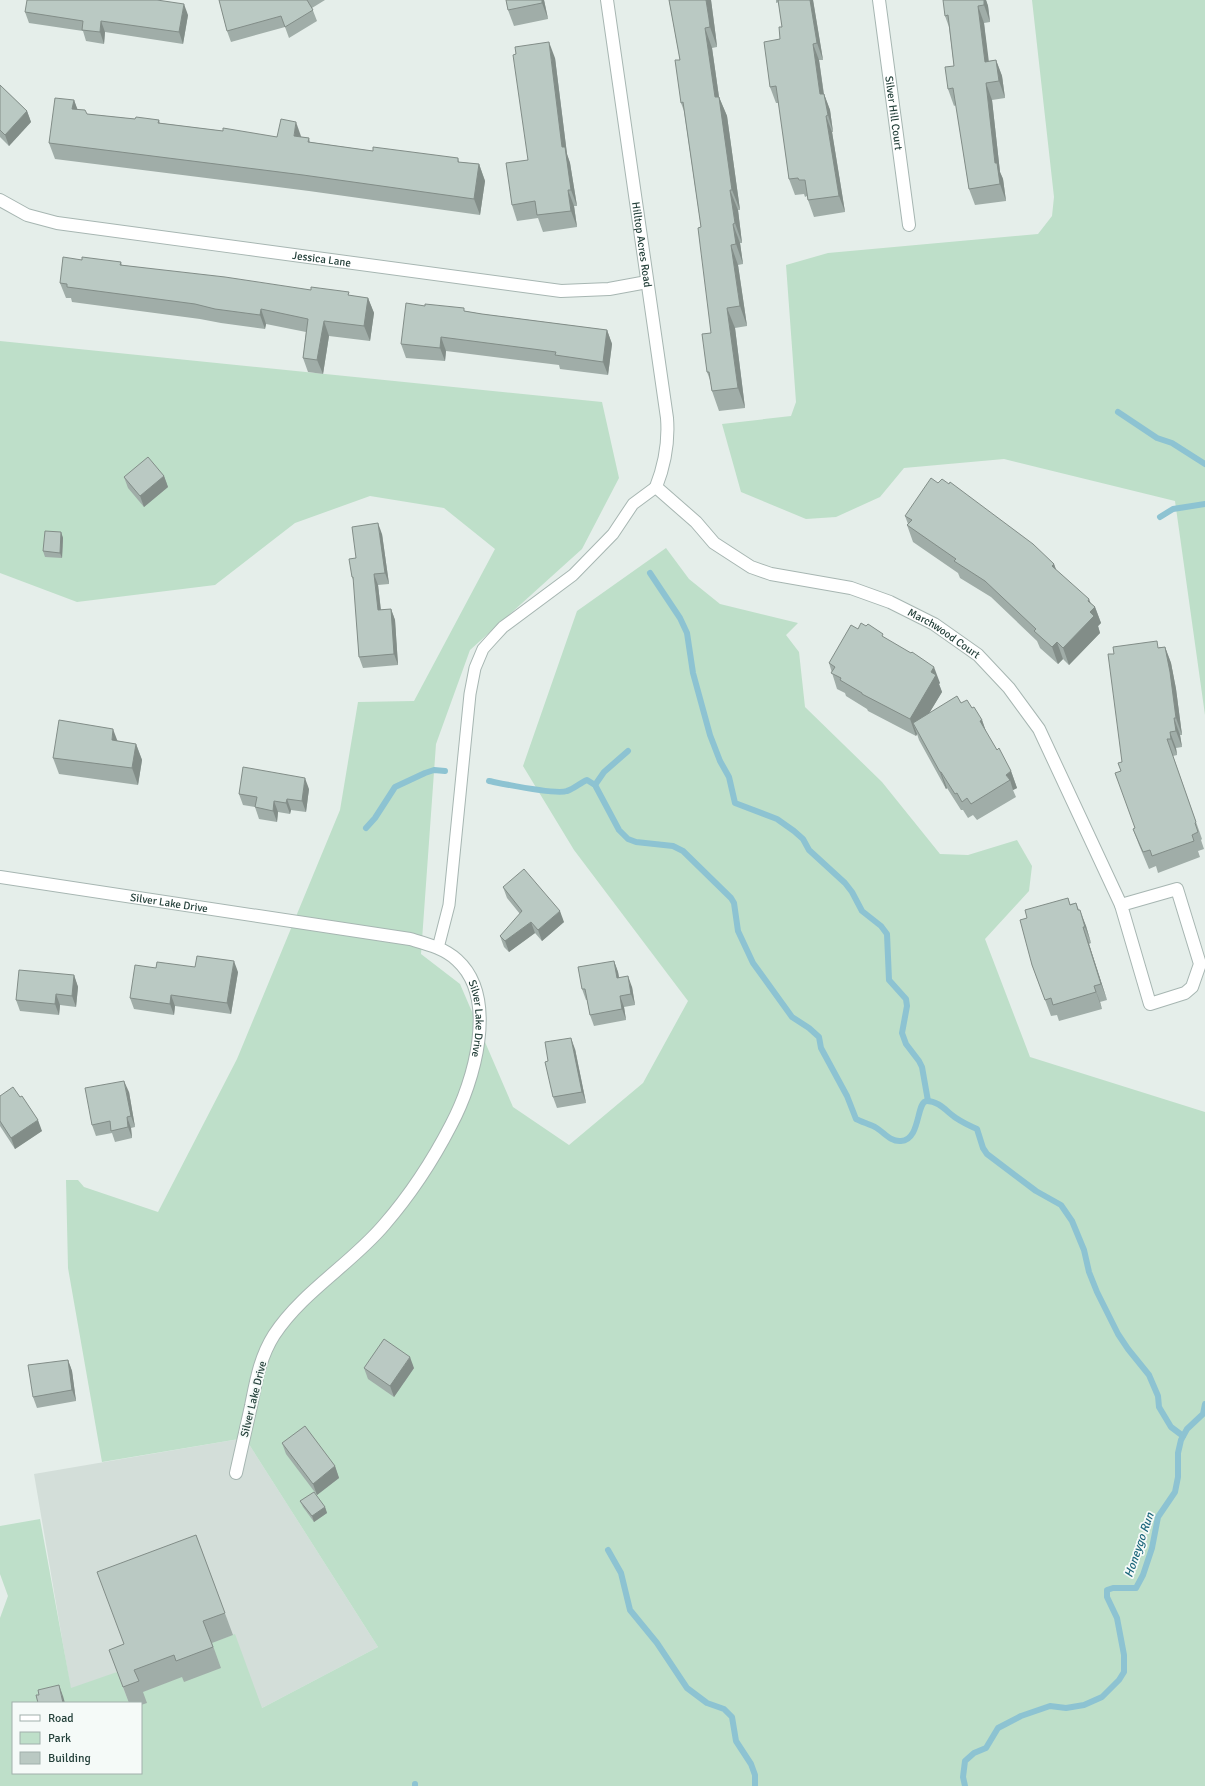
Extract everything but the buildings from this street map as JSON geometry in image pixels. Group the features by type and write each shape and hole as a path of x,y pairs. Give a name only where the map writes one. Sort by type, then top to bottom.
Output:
{"street":[{"name":"Hilltop Acres Road","path":"607,0 667,418 667,456 656,487"},
{"name":"Silver Hill Court","path":"879,0 909,226"},
{"name":"Jessica Lane","path":"0,200 27,215 57,223 562,291 609,289 647,282"},
{"name":"Marchwood Court","path":"656,487 696,522 714,543 751,567 771,574 850,588 890,602 934,624 978,655 1009,688 1039,729 1121,906 1150,1004 1185,993 1192,987 1200,964 1177,889 1121,906"},
{"name":"Silver Lake Drive","path":"0,877 410,939 449,953 464,967 476,989 479,1003 478,1045 463,1098 452,1124 435,1154 410,1192 384,1225 351,1259 303,1301 285,1320 274,1336 259,1368 236,1473"}],"lane":[{"path":"438,948 449,905 470,694 475,668 483,649 503,627 578,571 613,534 633,504 656,487"}],"shaded area":[{"path":"245,1438 378,1647 262,1708 142,1756 142,1702 73,1702 34,1474"}],"green space":[{"path":"1032,0 1205,0 1205,715 1175,501 1004,459 904,468 880,497 836,517 806,519 741,492 722,424 791,416 796,402 786,265 828,253 1038,234 1052,216 1054,197"},
{"path":"0,341 602,402 619,478 582,549 470,650 436,744 421,954 460,984 513,1107 569,1145 643,1083 688,1001 574,850 523,766 577,611 666,548 689,579 720,604 798,623 786,635 799,652 805,707 882,782 940,854 968,855 1017,840 1032,866 1029,891 985,939 1030,1057 1205,1112 1205,1786 0,1786 0,1618 8,1596 0,1574 0,1526 40,1519 71,1688 117,1672 129,1702 12,1702 12,1774 142,1774 142,1692 173,1680 211,1643 235,1634 262,1708 378,1647 245,1438 102,1462 68,1268 66,1180 78,1180 84,1187 158,1212 237,1059 340,810 358,702 414,701 495,549 444,508 370,496 295,523 215,585 77,602 0,573"}],"waterway":[{"path":"1118,412 1157,438 1172,443 1205,464"},
{"path":"1160,517 1173,509 1205,504"},
{"path":"650,573 680,618 687,633 693,673 710,735 720,761 729,777 735,803 777,819 794,831 803,839 809,850 845,883 852,892 862,911 881,926 887,934 889,980 906,999 907,1006 902,1033 906,1044 922,1067 928,1101"},
{"path":"595,785 604,772 628,751"},
{"path":"366,828 375,818 395,787 434,770 445,771"},
{"path":"489,781 552,792 567,791 587,780 595,785 619,830 628,839 636,842 673,846 683,851 731,898 734,903 738,931 753,963 792,1017 809,1028 819,1037 821,1048 847,1096 856,1119 875,1127 894,1140 901,1141 907,1139 912,1134 921,1107 927,1101 931,1101 943,1107 953,1116 966,1124 977,1129 983,1148 987,1154 1036,1191 1061,1205 1072,1221 1084,1250 1089,1272 1097,1292 1118,1334 1149,1375 1158,1396 1159,1407 1171,1427 1183,1436"},
{"name":"Honeygo Run","path":"965,1786 963,1777 965,1761 974,1753 986,1748 998,1728 1021,1716 1050,1706 1066,1708 1084,1705 1102,1697 1119,1680 1124,1672 1124,1655 1117,1618 1107,1597 1107,1590 1113,1588 1136,1588 1143,1575 1152,1548 1158,1517 1175,1492 1178,1477 1178,1453 1181,1440 1187,1429 1203,1414 1205,1404"},
{"path":"608,1550 621,1573 630,1610 657,1643 687,1688 707,1703 724,1709 732,1717 736,1741 751,1764 755,1775 755,1786"}]}
